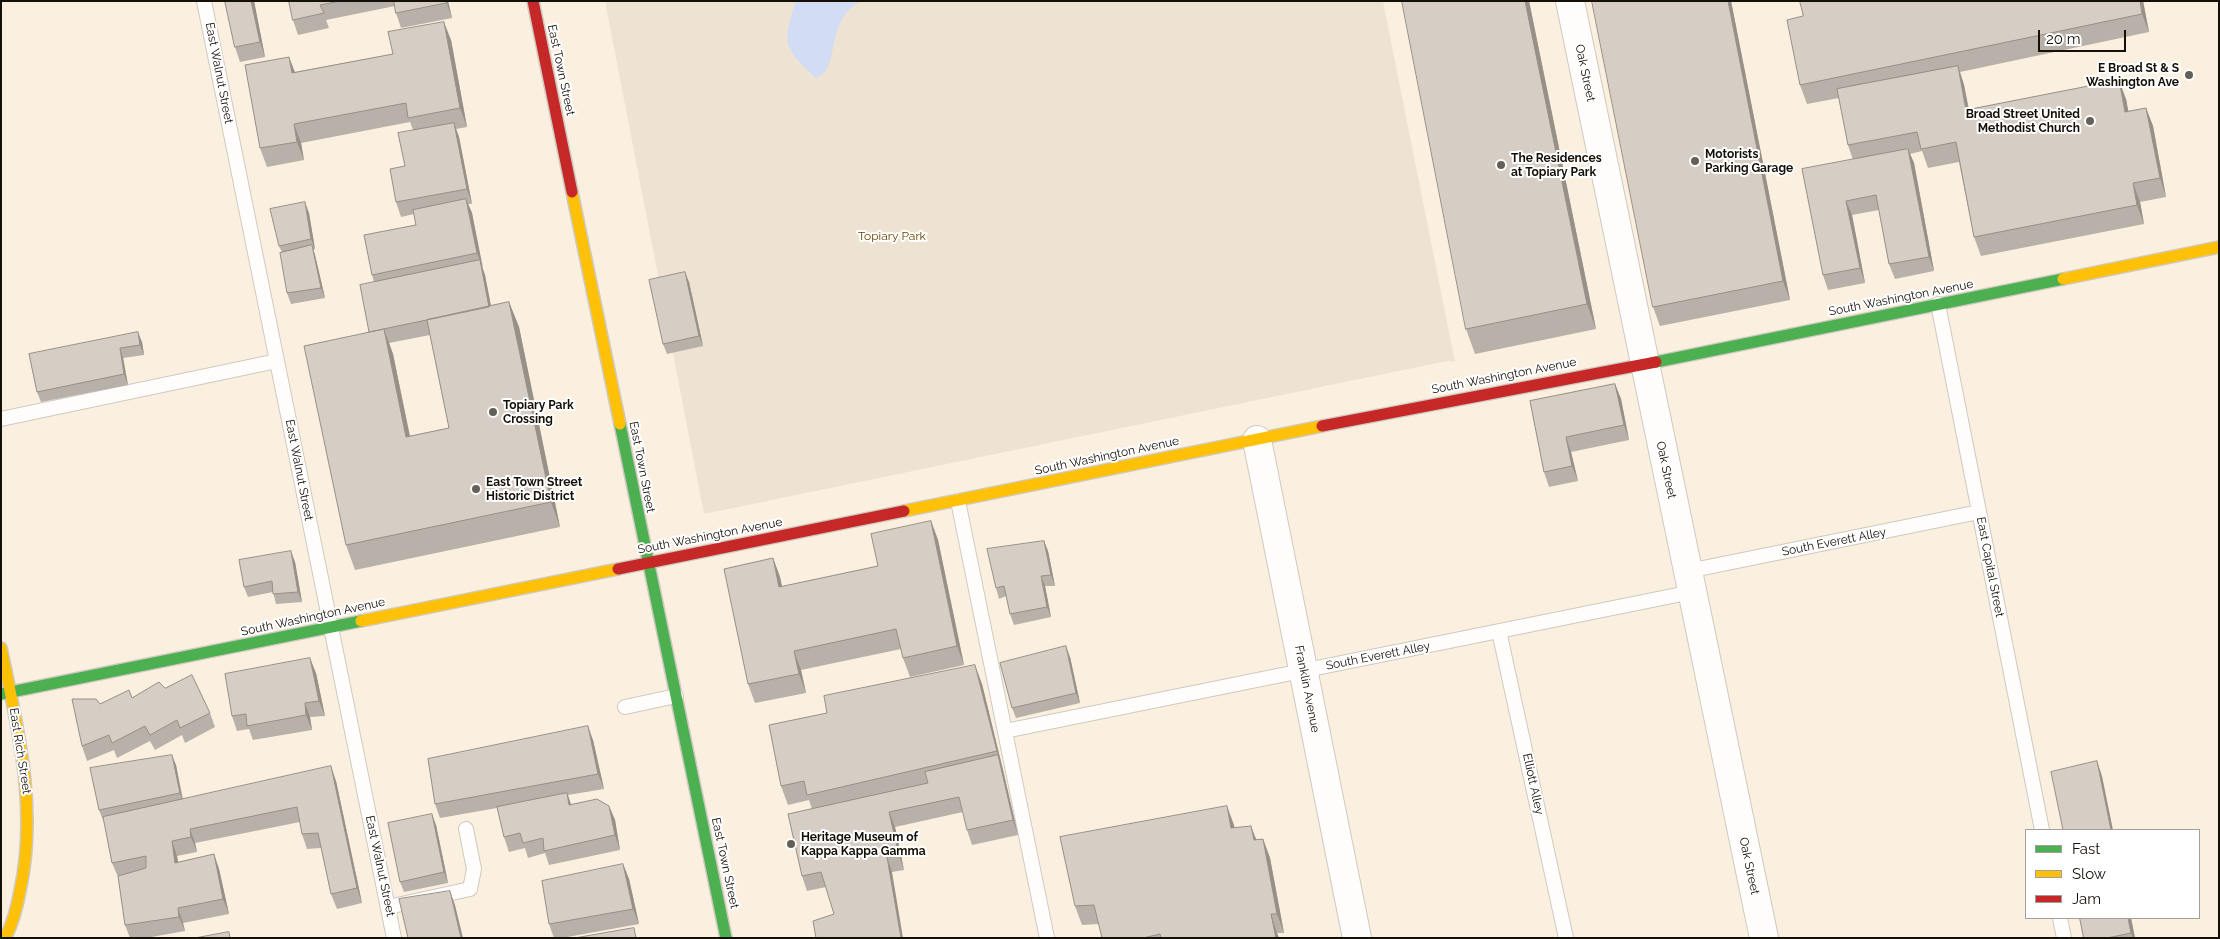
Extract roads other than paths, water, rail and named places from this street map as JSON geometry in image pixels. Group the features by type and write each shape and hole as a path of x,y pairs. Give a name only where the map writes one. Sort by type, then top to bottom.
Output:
{"street":[{"name":"East Town Street","path":"533,1 726,938"},
{"name":"Oak Street","path":"1570,1 1764,938"},
{"name":"South Washington Avenue","path":"6,693 2219,247"},
{"name":"Franklin Avenue","path":"1257,440 1357,938"},
{"name":"East Rich Street","path":"1,648 6,693 26,772 29,814 25,877 12,935"}],"lane":[{"name":"East Walnut Street","path":"204,1 394,938"},
{"name":"East Capital Street","path":"1938,304 2042,829"},
{"path":"1,419 277,361"},
{"path":"958,501 1047,938"},
{"name":"South Everett Alley","path":"1005,732 1499,631 1690,582 1980,512"},
{"name":"Elliott Alley","path":"1499,631 1566,938"},
{"path":"625,707 676,696"},
{"path":"388,907 470,889 474,870 466,829"},
{"path":"2060,919 2064,938"}],"water":[{"path":"796,1 861,1 849,10 842,20 829,65 824,73 816,78 791,52 788,44 787,37"}],"place":[{"name":"E Broad St & S Washington Ave","path":"2189,75"},
{"name":"Broad Street United Methodist Church","path":"2090,121"},
{"name":"Motorists Parking Garage","path":"1695,161"},
{"name":"The Residences at Topiary Park","path":"1501,165"},
{"name":"Topiary Park Crossing","path":"493,412"},
{"name":"East Town Street Historic District","path":"476,489"},
{"name":"Heritage Museum of Kappa Kappa Gamma","path":"791,844"}],"park label":[{"name":"Topiary Park","path":"892,236"}]}
